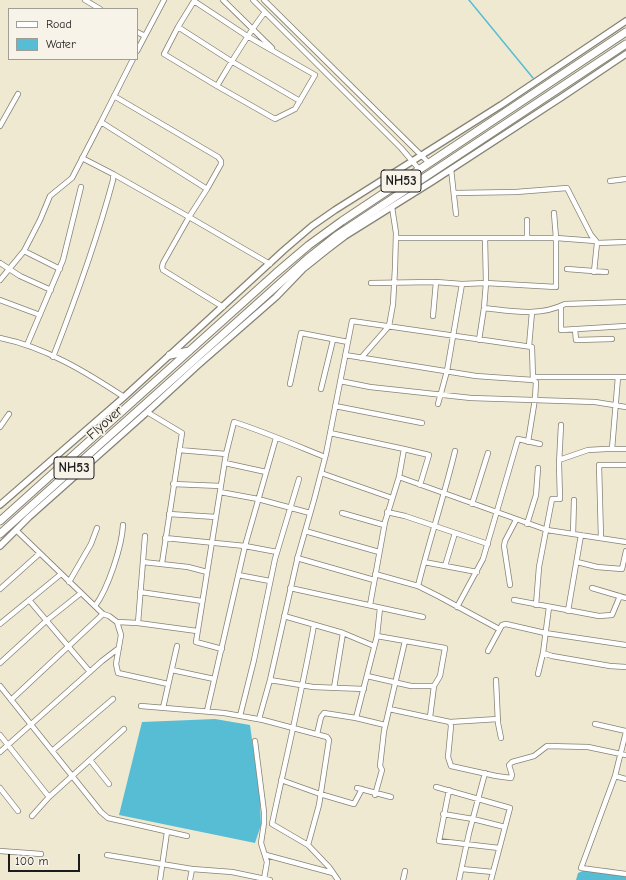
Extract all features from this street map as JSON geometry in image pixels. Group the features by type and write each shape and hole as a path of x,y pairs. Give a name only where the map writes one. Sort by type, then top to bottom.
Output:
{"highway":[{"name":"NH53","path":"191,350 276,273 332,228 626,32"},
{"name":"NH53","path":"209,347 307,259 336,236 626,44"},
{"path":"205,359 209,347"},
{"name":"Flyover","path":"0,534 209,347"},
{"path":"170,355 191,350"},
{"name":"Flyover","path":"0,522 191,350"}],"street":[{"path":"86,0 98,8"},
{"path":"138,49 164,0"},
{"path":"223,0 278,54"},
{"path":"253,0 401,148 419,169"},
{"path":"264,0 429,163"},
{"path":"194,1 247,36 315,76 295,109 275,119 216,86 164,54 194,1"},
{"path":"216,86 247,36 265,12"},
{"path":"0,505 124,397 312,226 501,105 626,21"},
{"path":"178,27 232,62 300,101"},
{"path":"138,33 144,36"},
{"path":"0,546 29,517 276,297 302,269 345,236 451,169 626,54"},
{"path":"0,280 24,251 40,220 50,196 72,178 132,60"},
{"path":"0,126 18,94"},
{"path":"114,96 218,157 221,161 221,164 207,189 163,263 163,270 223,307"},
{"path":"101,122 207,189"},
{"path":"82,158 113,174 270,264"},
{"path":"451,169 455,193 456,214"},
{"path":"53,356 85,273 103,219 113,180 113,174"},
{"path":"610,181 626,179"},
{"path":"28,345 60,269 70,235 81,187"},
{"path":"455,193 516,192 567,188 591,235 597,242 594,272"},
{"path":"361,358 389,326 393,304 396,238 392,207"},
{"path":"371,283 486,283 556,287 556,238 554,213"},
{"path":"527,220 527,238"},
{"path":"396,238 556,238 597,242 626,242"},
{"path":"479,340 486,283 485,238"},
{"path":"24,251 60,269"},
{"path":"0,263 20,276 32,280 51,290"},
{"path":"567,269 606,272"},
{"path":"433,316 436,282"},
{"path":"438,404 447,371 462,284"},
{"path":"0,300 40,315"},
{"path":"484,308 541,312 565,304 626,302"},
{"path":"561,306 561,330 626,326"},
{"path":"528,442 535,399 536,382 533,379 532,347 529,346 532,312"},
{"path":"259,719 270,680 297,558 325,457 352,321 529,346"},
{"path":"575,329 576,340 612,339"},
{"path":"290,384 300,334 305,333 348,342"},
{"path":"0,338 28,345 53,356 101,382 124,397"},
{"path":"321,389 333,340"},
{"path":"345,355 476,376 533,379 626,376"},
{"path":"612,449 618,377"},
{"path":"340,381 370,387 471,398 595,402 626,406"},
{"path":"335,406 422,424"},
{"path":"147,412 182,433 162,563"},
{"path":"0,427 9,414"},
{"path":"222,649 196,642 226,454 234,422 325,457"},
{"path":"536,604 539,567 552,499 560,499 559,460 562,425"},
{"path":"330,433 404,448 429,455 420,485"},
{"path":"208,711 245,546 276,438"},
{"path":"457,607 483,559 518,439 540,444"},
{"path":"370,605 384,525 399,477 404,448"},
{"path":"559,460 588,450 626,449"},
{"path":"179,450 226,454"},
{"path":"418,586 456,451"},
{"path":"472,504 488,453"},
{"path":"225,463 266,472"},
{"path":"601,538 600,465 626,465"},
{"path":"527,524 536,495 538,468"},
{"path":"321,473 392,498"},
{"path":"399,477 547,530 626,542"},
{"path":"240,716 254,660 277,552 299,479"},
{"path":"173,484 221,486"},
{"path":"220,492 258,499 310,513"},
{"path":"573,534 574,500"},
{"path":"387,512 405,516 488,544"},
{"path":"169,514 216,517"},
{"path":"342,514 384,525"},
{"path":"510,585 504,546 516,520"},
{"path":"95,606 107,584 115,561 123,532 123,525"},
{"path":"69,582 91,544 97,528"},
{"path":"16,531 95,606 117,622 138,623 197,631"},
{"path":"305,531 379,552"},
{"path":"445,566 455,533"},
{"path":"568,611 581,535"},
{"path":"138,623 145,536"},
{"path":"165,538 245,546 277,552"},
{"path":"577,562 597,567 622,569 626,552"},
{"path":"0,589 39,554"},
{"path":"297,558 374,580"},
{"path":"143,562 162,563 207,572"},
{"path":"424,562 477,572"},
{"path":"0,624 61,574"},
{"path":"375,574 418,586 499,629"},
{"path":"238,575 270,581"},
{"path":"290,588 362,605 370,605 423,617"},
{"path":"592,588 626,598"},
{"path":"140,592 202,601"},
{"path":"0,663 46,621 81,593"},
{"path":"514,600 599,616 612,615 620,596"},
{"path":"29,600 90,672"},
{"path":"538,674 543,653 549,607"},
{"path":"356,718 377,636 380,608"},
{"path":"11,700 104,614"},
{"path":"284,616 343,633 374,646"},
{"path":"117,622 121,635 116,664 118,673 168,684"},
{"path":"488,650 499,629 502,625 506,624 545,633 626,645"},
{"path":"314,625 303,686 272,824 308,845 338,880"},
{"path":"334,688 343,633"},
{"path":"377,636 445,648 440,676 434,686 430,717"},
{"path":"375,794 382,770 380,766 385,725 405,641"},
{"path":"162,708 177,646"},
{"path":"0,752 119,648"},
{"path":"543,653 610,666 626,667"},
{"path":"172,670 214,679"},
{"path":"367,676 411,686 434,686"},
{"path":"270,680 303,686 364,689"},
{"path":"496,680 498,719 501,738"},
{"path":"0,686 101,812 108,818 187,836"},
{"path":"52,751 113,699"},
{"path":"141,706 208,711 259,719 327,737 329,740 319,805 308,845"},
{"path":"389,709 450,722 498,719"},
{"path":"318,734 321,718 324,713 356,718 385,725"},
{"path":"450,722 451,726 448,757 451,766 496,776 511,778 512,775 509,765 512,762 534,756 547,746 588,747 626,755"},
{"path":"595,724 626,731 615,776 581,868 626,874"},
{"path":"32,816 49,797 124,729"},
{"path":"0,735 49,797"},
{"path":"255,741 264,812 261,843 267,862 264,878"},
{"path":"90,760 109,784"},
{"path":"459,880 485,773"},
{"path":"615,776 626,779"},
{"path":"281,780 354,804 359,788 375,794 391,797"},
{"path":"436,787 510,808 491,880"},
{"path":"0,788 18,811"},
{"path":"449,790 443,814 439,841 499,848"},
{"path":"443,814 473,819 505,827"},
{"path":"160,880 167,832"},
{"path":"0,850 42,854"},
{"path":"107,855 192,869 232,872 270,880"},
{"path":"266,855 333,873"},
{"path":"190,880 192,869"},
{"path":"462,869 493,872"},
{"path":"403,880 405,871"}],"water":[{"path":"215,719 250,725 260,798 261,825 255,843 119,815 142,722"},
{"path":"590,868 613,869 617,876 626,876 626,880 576,880 578,873"}],"waterway":[{"path":"469,0 533,78"}]}
